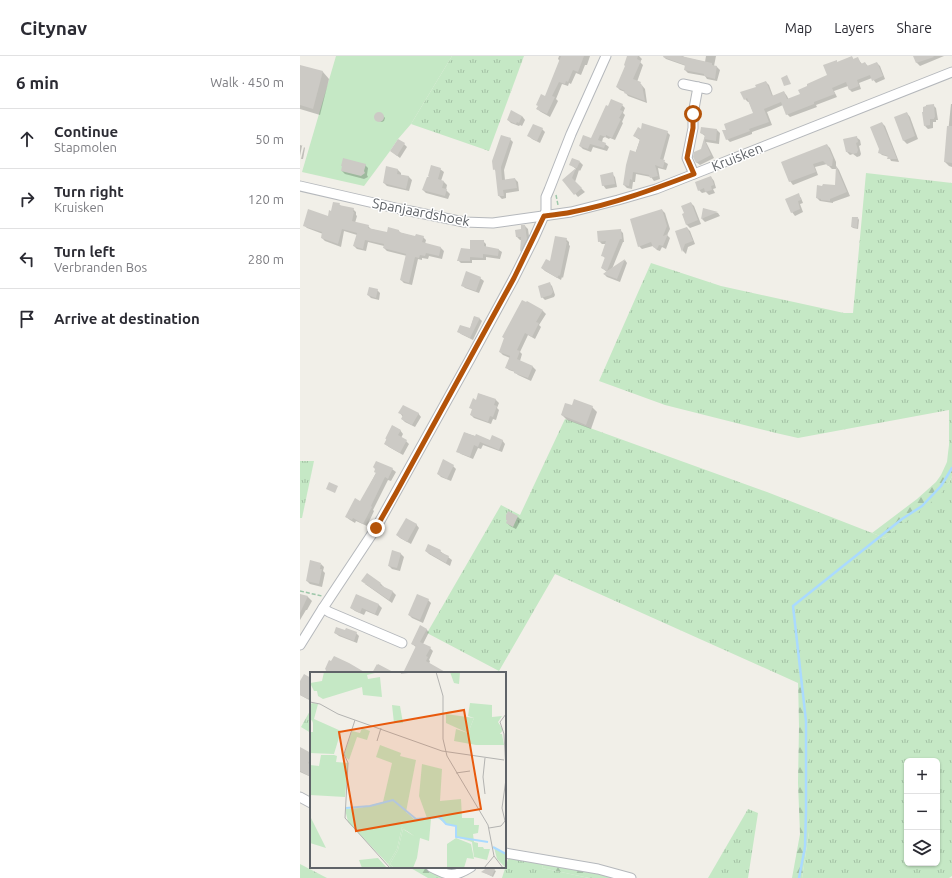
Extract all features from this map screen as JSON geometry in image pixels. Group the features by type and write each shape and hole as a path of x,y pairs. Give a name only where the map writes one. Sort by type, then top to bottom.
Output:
{"street":[{"path":"300,645 376,528 514,278 544,216 546,211 546,197 571,134 606,56"},
{"name":"Kruisken","path":"544,216 571,212 656,189 952,72"},
{"path":"684,84 702,88 693,114 693,128 687,158 694,174"},
{"name":"Spanjaardshoek","path":"300,186 464,222 493,223 544,216"},
{"path":"323,608 329,612 402,643"},
{"path":"300,797 310,802"},
{"path":"506,853 598,869 631,878"},
{"path":"433,868 445,874 453,875 461,873 469,868"}],"path":[{"path":"300,591 329,599"}],"green space":[{"path":"336,56 452,56 411,124 398,139 364,186 302,172"},
{"path":"452,56 524,56 489,151 411,124"},
{"path":"866,173 952,183 952,453 948,453 949,410 798,438 665,405 599,381 651,263 721,286 844,313 853,313"},
{"path":"565,419 767,492 885,538 949,483 952,476 952,876 949,878 802,878 809,832 798,677 798,683 555,574 499,671 427,633 501,505 520,515"},
{"path":"948,453 952,453 952,476 949,483 939,496 885,538 872,533 917,499 936,482 947,462"},
{"path":"300,461 314,461 302,518 300,518"},
{"path":"800,675 803,677 809,726 809,832 802,878 792,878 800,834 798,783 798,677"},
{"path":"310,711 310,732 301,727"},
{"path":"748,809 758,813 748,878 708,878"},
{"path":"509,856 544,862 542,868 589,878 502,878"},
{"path":"544,862 621,878 589,878 542,868"},
{"path":"300,864 327,878 300,878"},
{"path":"411,868 429,868 444,876 443,878 428,878"}],"building":[{"path":"561,56 584,56 578,72 573,70 568,82 566,81 565,84 559,82 552,96 555,97 547,114 536,109 538,106 536,105 541,94 545,96"},
{"path":"627,56 638,56 637,59 641,61 633,79 641,82 640,84 642,85 645,101 624,93 625,91 616,87 625,66"},
{"path":"681,56 712,63 712,65 717,66 715,79 704,76 704,74 684,70 685,65 663,57"},
{"path":"852,56 853,59 858,57 861,64 865,62 867,66 877,62 883,76 872,81 870,75 857,80 859,86 849,90 846,82 832,88 835,94 786,115 781,102 764,109 769,122 749,129 750,131 726,140 722,130 726,130 724,124 753,113 747,98 744,100 740,92 756,87 755,85 766,81 772,96 784,91 787,99 800,94 798,90 807,86 807,84 827,75 823,65 837,60 837,62"},
{"path":"913,56 933,56 934,57 916,63"},
{"path":"300,65 323,71 313,109 300,105"},
{"path":"787,75 791,84 784,86 781,78"},
{"path":"611,99 623,104 620,110 623,111 619,118 621,119 612,138 606,135 606,137 600,135 598,140 606,143 604,148 590,144 588,149 579,146 583,135 591,138 606,105 608,106"},
{"path":"934,104 935,117 934,119 930,119 930,125 924,126 922,112 923,107"},
{"path":"511,110 522,116 519,123 517,122 516,124 507,120"},
{"path":"377,112 381,112 384,117 381,122 377,122 374,119 374,115"},
{"path":"907,112 915,136 903,141 894,117"},
{"path":"882,122 897,159 887,159 888,156 878,153 879,149 870,127"},
{"path":"642,123 668,131 660,159 665,160 663,168 655,165 658,176 650,178 649,175 633,172 632,180 630,179 629,186 623,185 630,150 636,152 640,139 633,136 638,127 641,129"},
{"path":"533,124 543,128 537,141 527,136"},
{"path":"947,126 952,126 952,163 944,162"},
{"path":"701,127 717,129 716,141 704,139 711,155 696,163 693,157 694,152 701,149 705,135 700,133"},
{"path":"501,135 511,138 501,167 502,180 515,178 517,188 503,190 504,196 498,196 495,169 493,170 492,161"},
{"path":"857,136 857,153 853,154 846,152 843,139"},
{"path":"398,139 405,143 397,156 390,151"},
{"path":"827,144 833,158 832,166 828,166 823,161 813,164 816,172 789,182 781,162"},
{"path":"343,158 366,164 364,171 365,173 361,176 341,171"},
{"path":"572,158 580,161 577,168 569,165"},
{"path":"431,165 441,168 438,179 444,181 442,188 447,189 445,196 422,190 427,177 429,177"},
{"path":"386,166 398,169 397,174 409,176 406,189 383,183"},
{"path":"836,166 847,192 830,199 830,201 816,198 817,185 835,185"},
{"path":"576,168 572,178 582,188 574,195 562,180"},
{"path":"613,172 615,184 602,186 600,175"},
{"path":"711,176 714,185 711,186 712,190 705,192 704,188 698,191 695,182"},
{"path":"799,193 801,200 798,201 800,209 791,213 785,199"},
{"path":"333,202 340,203 339,205 354,208 352,221 369,225 368,228 387,232 388,227 399,230 399,232 415,236 416,234 424,236 422,242 441,247 439,256 426,253 425,256 420,255 419,258 415,257 409,283 400,280 406,254 383,248 384,244 365,240 363,249 353,246 357,233 342,229 338,244 321,238 322,232 303,226 308,209 328,216"},
{"path":"691,202 698,220 686,225 681,206"},
{"path":"703,208 718,212 701,219"},
{"path":"662,209 667,226 663,236 668,234 663,246 659,245 657,249 653,247 651,242 638,247 630,219"},
{"path":"852,217 858,217 857,228 851,227"},
{"path":"521,225 525,225 527,239 520,252 521,237 516,237 515,230 521,229"},
{"path":"687,227 693,241 685,244 682,252 675,231"},
{"path":"621,229 622,239 620,239 607,271 601,268 605,257 601,256 606,241 598,242 597,231"},
{"path":"555,236 567,238 560,276 559,275 557,278 541,268 546,259 550,261"},
{"path":"470,240 484,240 484,246 499,249 498,256 483,254 483,258 470,257 470,261 457,261 461,248 470,249"},
{"path":"625,259 617,279 603,274"},
{"path":"466,271 481,277 476,291 461,286"},
{"path":"550,282 553,292 551,295 541,298 538,286"},
{"path":"369,287 378,289 376,298 367,295"},
{"path":"522,300 527,301 543,310 536,322 539,323 532,337 525,333 517,350 520,351 517,359 533,366 528,378 505,368 510,356 499,352 504,338 502,337"},
{"path":"474,316 480,318 470,338 457,332 460,325 470,328"},
{"path":"478,393 496,399 494,405 497,406 493,417 490,416 488,422 470,415 472,409 469,408 473,398 476,400"},
{"path":"574,399 593,406 586,425 561,415 565,403 572,405"},
{"path":"403,405 419,413 412,425 401,419 403,415 398,413"},
{"path":"392,425 401,430 398,435 407,440 400,453 384,444"},
{"path":"464,432 475,436 476,434 490,440 492,435 503,440 499,450 480,442 478,447 474,445 470,457 456,452"},
{"path":"443,459 454,465 447,479 437,474"},
{"path":"376,461 393,468 388,479 385,477 363,524 353,518 352,520 345,517 355,498 360,501 376,473 374,472 375,469 373,467"},
{"path":"329,482 338,486 335,493 326,489"},
{"path":"508,511 518,516 513,527 506,523 506,515"},
{"path":"406,518 417,524 407,542 396,535"},
{"path":"428,544 441,550 440,552 449,556 446,563 425,551"},
{"path":"392,550 401,553 397,568 388,566"},
{"path":"310,560 321,563 320,569 322,569 319,584 306,581"},
{"path":"367,573 381,583 380,585 393,591 389,600 361,581"},
{"path":"300,594 308,596 300,613"},
{"path":"356,594 379,604 375,614 362,608 360,613 350,608"},
{"path":"417,594 429,599 420,620 408,615"},
{"path":"420,625 427,629 420,642 431,647 426,656 428,657 426,661 445,672 403,672 416,646 411,644"},
{"path":"336,627 345,630 346,628 357,632 354,641 334,633"},
{"path":"334,656 364,672 325,672 329,660 331,661"},
{"path":"378,664 393,672 373,672"},
{"path":"304,674 310,677 310,696 308,699 300,695 300,681"},
{"path":"300,747 310,752 310,760 308,763 310,764 310,776 300,771"},
{"path":"487,868 495,869 492,876 481,872"}],"waterway":[{"path":"799,878 805,847 806,721 793,606 902,519 922,506 941,486 952,468"}],"route":[{"path":"376,528 514,278 544,216 571,212 618,200 656,189 694,174 687,158 693,128 693,114"}]}
